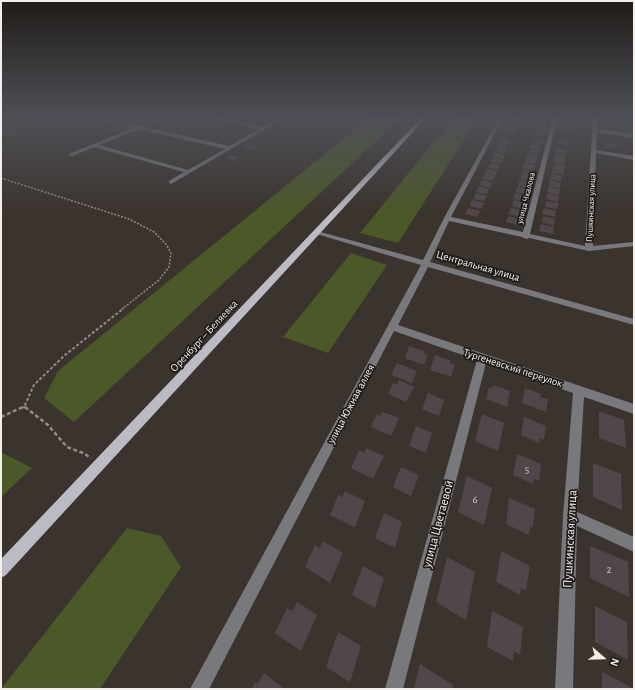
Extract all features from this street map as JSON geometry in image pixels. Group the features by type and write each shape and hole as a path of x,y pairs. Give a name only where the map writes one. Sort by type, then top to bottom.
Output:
{"main road":[{"name":"Оренбург – Беляевка","path":"1,570 394,150"}],"street":[{"path":"71,155 84,150"},
{"path":"110,150 189,172"},
{"path":"171,182 225,150"},
{"name":"улица Южная аллея","path":"199,689 426,263 447,218 484,150"},
{"name":"улица Чкалова","path":"526,237 547,150"},
{"path":"594,151 634,158"},
{"name":"Пушкинская улица","path":"588,249 594,151"},
{"path":"447,218 526,237 588,249 634,244"},
{"name":"Центральная улица","path":"317,233 634,322"},
{"name":"Тургеневский переулок","path":"392,327 482,359 634,408"},
{"name":"улица Цветаевой","path":"394,689 482,359"},
{"name":"Пушкинская улица","path":"564,689 570,516 579,390"},
{"path":"570,516 634,545"}],"path":[{"path":"1,178 130,219 154,232 166,244 171,253 169,267 159,280 60,360 34,385 24,407 1,417"},
{"path":"24,407 48,425 67,447 83,453 100,464"}],"green space":[{"path":"329,150 366,150 74,422 44,398 58,371"},
{"path":"427,150 457,150 398,243 360,233"},
{"path":"351,253 387,265 328,353 283,337"},
{"path":"1,452 32,468 1,497"},
{"path":"127,528 161,536 181,567 100,689 1,689"}],"building":[{"path":"497,150 507,150 505,154 496,152"},
{"path":"529,150 540,150 538,154 528,153"},
{"path":"556,150 567,150 566,154 556,152"},
{"path":"495,153 505,155 503,159 493,157"},
{"path":"556,153 566,155 564,164 554,162"},
{"path":"528,154 538,155 537,160 527,158"},
{"path":"232,155 240,157 235,161 225,158"},
{"path":"493,158 503,160 501,164 491,162"},
{"path":"527,158 537,160 535,164 525,162"},
{"path":"490,163 500,165 498,170 488,168"},
{"path":"525,163 535,165 534,170 523,168"},
{"path":"554,163 565,165 564,170 553,168"},
{"path":"553,168 564,170 563,175 552,173"},
{"path":"487,169 498,171 495,176 485,174"},
{"path":"523,169 534,171 531,181 520,179"},
{"path":"485,174 495,176 493,181 482,179"},
{"path":"551,174 562,176 561,181 550,179"},
{"path":"482,180 493,183 490,188 480,185"},
{"path":"520,180 531,183 529,188 518,186"},
{"path":"550,180 561,183 560,188 549,186"},
{"path":"479,186 489,189 487,194 476,192"},
{"path":"517,187 529,189 527,195 515,192"},
{"path":"549,187 560,189 559,195 547,192"},
{"path":"476,193 487,196 484,201 473,199"},
{"path":"515,193 527,196 525,202 513,199"},
{"path":"548,193 559,196 558,202 546,199"},
{"path":"472,200 484,203 481,209 469,206"},
{"path":"514,200 525,203 524,209 512,206"},
{"path":"546,201 559,203 557,209 545,207"},
{"path":"468,208 480,211 477,217 465,214"},
{"path":"511,208 523,210 521,217 508,214"},
{"path":"544,208 556,211 555,217 542,214"},
{"path":"508,216 521,219 518,225 506,222"},
{"path":"543,216 555,219 554,226 541,222"},
{"path":"541,224 554,227 553,234 539,231"},
{"path":"409,346 424,351 423,353 428,355 424,365 405,358"},
{"path":"435,355 451,361 450,363 455,365 451,377 430,370"},
{"path":"397,363 417,371 412,383 391,375"},
{"path":"399,380 414,387 406,402 388,394 393,383 397,385"},
{"path":"493,385 510,391 507,407 486,399 489,387 492,389"},
{"path":"525,388 541,394 540,397 548,399 546,412 522,403"},
{"path":"428,393 444,400 439,416 422,409"},
{"path":"599,411 624,420 626,448 599,438"},
{"path":"382,412 399,418 391,436 371,427 377,414 380,416"},
{"path":"482,414 504,423 498,451 475,441"},
{"path":"524,417 546,426 544,440 540,438 539,443 521,435"},
{"path":"416,426 432,433 426,453 409,446"},
{"path":"366,448 384,456 373,479 351,468 359,450 364,453"},
{"path":"517,454 541,464 539,481 534,479 533,484 513,475"},
{"path":"593,463 621,474 622,510 593,497"},
{"path":"401,467 419,475 411,496 393,487"},
{"path":"467,476 492,488 484,525 458,512"},
{"path":"345,491 365,501 355,527 330,515 338,495 342,497"},
{"path":"509,498 535,509 533,528 530,526 529,535 506,524"},
{"path":"384,513 402,522 395,548 375,538"},
{"path":"323,541 343,553 330,583 305,567 315,545 320,548"},
{"path":"590,546 628,562 629,597 590,578"},
{"path":"501,551 530,566 526,590 521,588 520,595 496,582"},
{"path":"447,557 475,572 466,620 436,602"},
{"path":"363,566 384,578 375,608 352,595"},
{"path":"297,602 317,615 301,651 275,633 287,608 292,611"},
{"path":"595,606 627,622 628,660 595,642"},
{"path":"492,611 523,627 520,655 514,651 513,661 487,647"},
{"path":"338,632 361,646 350,682 326,667"},
{"path":"420,664 453,685 452,689 414,689"},
{"path":"602,672 634,689 602,689"},
{"path":"264,673 285,689 252,689 255,682 258,684"}]}
